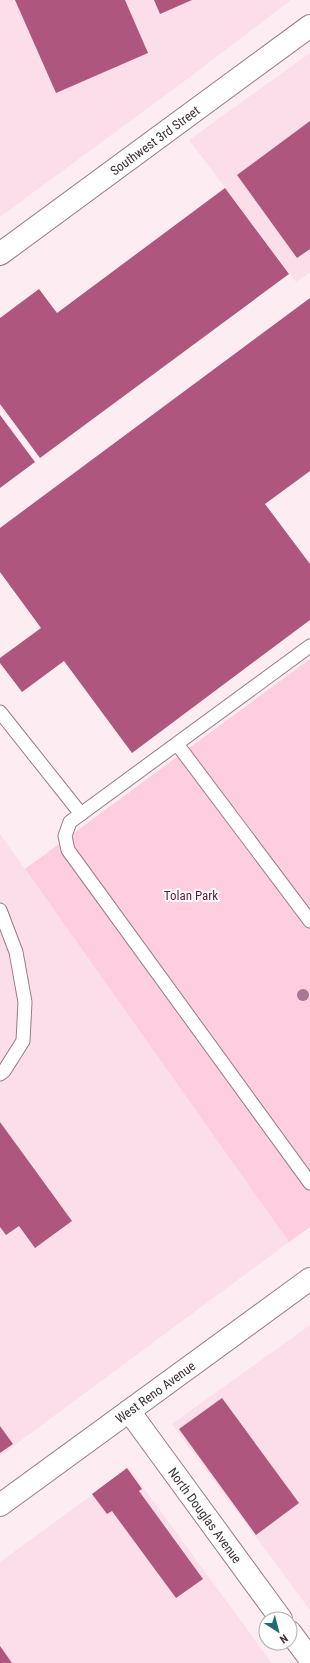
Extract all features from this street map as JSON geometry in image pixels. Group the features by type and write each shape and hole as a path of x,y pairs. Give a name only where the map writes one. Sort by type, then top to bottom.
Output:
{"street":[{"name":"Southwest 3rd Street","path":"1,250 310,26"},
{"name":"West Reno Avenue","path":"0,1505 310,1279"},
{"name":"North Douglas Avenue","path":"129,1411 275,1611"},
{"path":"298,1643 310,1659"}],"lane":[{"path":"310,646 70,822 65,836 68,850 310,1183"},
{"path":"0,712 81,814"},
{"path":"177,744 310,921"},
{"path":"0,910 16,952 25,1002 23,1041 4,1071 0,1074"}],"shaded area":[{"path":"0,0 291,0 186,80 0,217"},
{"path":"310,53 310,272 296,282 189,140"},
{"path":"0,834 289,1242 0,1456"},
{"path":"310,1325 310,1610 172,1424"},
{"path":"129,1468 258,1644 258,1651 263,1651 272,1663 0,1663 0,1562"}],"green space":[{"name":"Tolan Park","path":"310,659 310,1227 289,1242 25,869"}],"building":[{"path":"15,0 125,0 148,53 56,93"},
{"path":"154,0 192,0 160,14"},
{"path":"310,121 310,249 297,258 237,175"},
{"path":"225,188 289,274 40,458 0,404 0,318 39,289 57,313"},
{"path":"310,298 310,471 265,504 310,564 310,620 132,753 64,661 22,692 0,663 0,658 41,628 0,572 0,528"},
{"path":"0,415 35,462 0,488"},
{"path":"0,1122 72,1221 35,1248 19,1226 6,1235 0,1227"},
{"path":"222,1398 299,1503 256,1535 179,1429"},
{"path":"0,1426 13,1444 0,1453"},
{"path":"127,1468 142,1489 139,1491 203,1579 176,1598 112,1511 107,1514 92,1494"},
{"path":"0,1646 12,1663 0,1663"}]}
